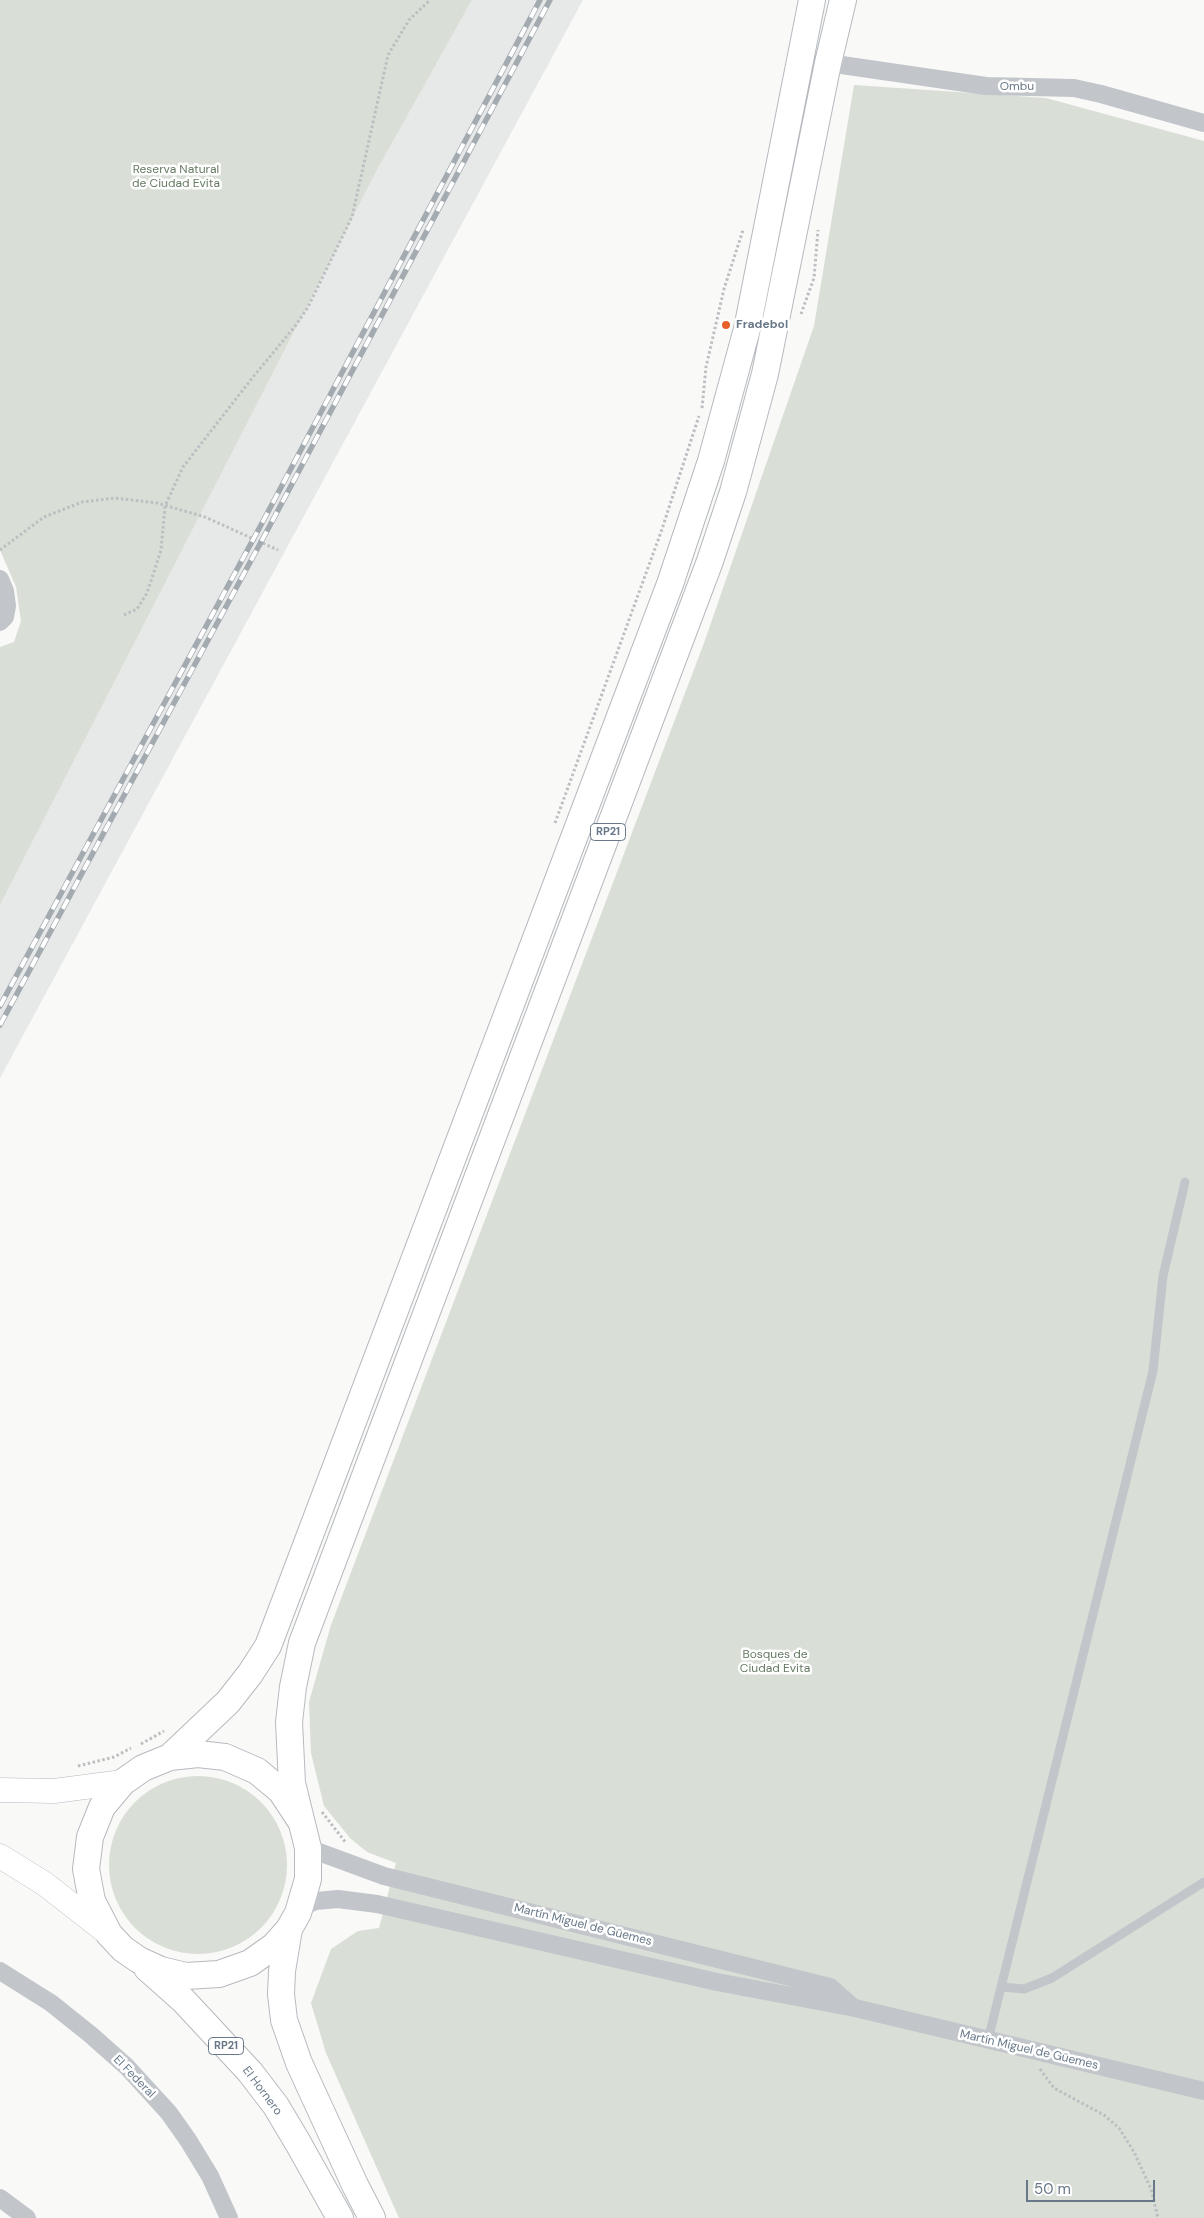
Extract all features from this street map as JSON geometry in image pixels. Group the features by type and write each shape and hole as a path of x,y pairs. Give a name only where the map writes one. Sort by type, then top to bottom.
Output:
{"main road":[{"name":"RP21","path":"170,1757 228,1702 250,1674 268,1646 670,584 711,461 747,329 812,0"},
{"name":"RP21","path":"372,2218 310,2088 284,2020 281,1978 294,1919 308,1879 308,1848 292,1783 289,1722 293,1687 302,1643 710,561 733,492 765,374 828,63 843,0"},
{"name":"RP21","path":"294,1919 274,1946 250,1963 219,1974 186,1976 161,1970 139,1960 123,1949 109,1934 92,1901 86,1869 90,1837 102,1807 123,1782 143,1768 170,1757 198,1754 224,1757 257,1771 281,1791 300,1820"},
{"path":"0,1790 54,1791 123,1782"},
{"path":"0,1856 45,1884 109,1934"},
{"name":"El Hornero","path":"139,1960 182,2000 250,2072 276,2106 340,2218"}],"street":[{"name":"Ombu","path":"828,63 986,86 1074,88 1204,124"},
{"path":"0,579 5,591 7,606 0,622"},
{"name":"Martín Miguel de Güemes","path":"308,1848 384,1876 830,1986 854,2008"},
{"name":"Martín Miguel de Güemes","path":"294,1919 316,1901 338,1899 377,1904 717,1982 854,2008 1204,2091"},
{"name":"El Federal","path":"0,1971 51,2003 127,2067 168,2113 188,2140 210,2176 229,2218"},
{"path":"0,2198 28,2218"}],"lane":[{"path":"988,2040 1150,1381 1163,1276 1185,1182"},
{"path":"1002,1987 1024,1989 1052,1978 1204,1882"}],"path":[{"path":"124,614 138,609 147,593 161,550 165,506 183,468 252,377 296,326 308,307 352,217 388,55 409,20 430,0"},
{"path":"554,823 661,532 702,407 708,358 724,289 744,227"},
{"path":"0,550 44,517 82,502 115,498 165,506 205,517 278,550"},
{"path":"73,1767 114,1756 171,1727"},
{"path":"1036,2052 1039,2068 1045,2079 1054,2088 1104,2115 1119,2128 1127,2139 1151,2189 1158,2218"}],"shaded area":[{"path":"472,0 583,0 0,1078 0,905 376,172"}],"green space":[{"name":"Reserva Natural de Ciudad Evita","path":"0,0 472,0 376,172 0,905 0,647 14,642 21,621 16,587 0,550"},
{"name":"Bosques de Ciudad Evita","path":"854,85 1046,98 1204,141 1204,2218 399,2218 326,2053 311,2003 331,1949 358,1931 379,1928 396,1863 367,1852 350,1838 324,1806 311,1753 309,1702 331,1625 704,643 814,326"},
{"path":"198,1776 232,1783 247,1791 261,1802 272,1816 280,1831 287,1865 280,1899 272,1914 261,1928 247,1939 232,1947 198,1954 164,1947 149,1939 135,1928 124,1914 116,1899 109,1865 116,1831 124,1816 135,1802 149,1791 164,1783"}],"railway":[{"path":"0,1006 261,525 540,0"},
{"path":"0,1025 268,529 550,0"}],"place":[{"name":"Fradebol","path":"726,325"}]}
